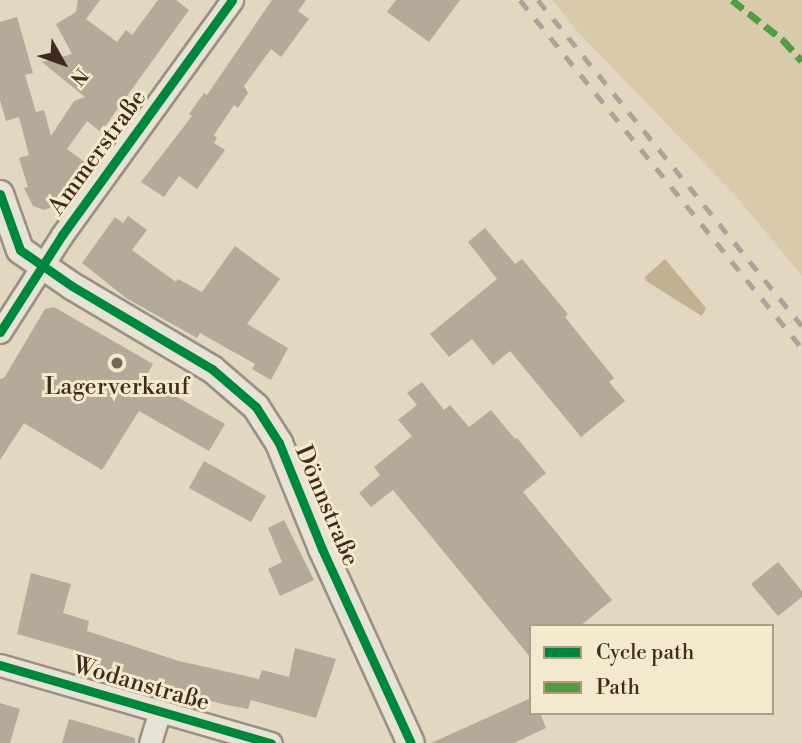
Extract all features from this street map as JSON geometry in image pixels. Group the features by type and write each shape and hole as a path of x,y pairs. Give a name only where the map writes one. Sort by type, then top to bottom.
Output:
{"street":[{"name":"Ammerstraße","path":"0,332 42,265 232,0"},
{"name":"Dönnstraße","path":"0,194 20,250 212,369 256,407 279,443 322,549 410,743"},
{"name":"Wodanstraße","path":"0,665 271,743"},
{"path":"150,743 160,711"}],"shaded area":[{"path":"552,0 802,0 802,276 736,196 578,32"},
{"path":"665,259 706,308 702,316 646,281 645,277"}],"building":[{"path":"78,0 100,0 86,19 117,42 126,30 132,35 158,0 176,0 189,10 101,132 87,121 67,149 86,163 55,206 44,210 33,206 24,188 28,187 19,158 29,155 19,117 6,121 0,100 0,22 17,17 33,73 25,75 36,112 44,110 51,136 74,101 85,97 42,62 72,54 56,24 76,12"},
{"path":"272,0 306,0 298,11 309,19 281,57 271,49 244,86 248,93 238,108 234,105 214,135 217,138 214,143 225,150 197,189 179,176 164,197 141,182 192,116 189,114 204,93 207,95"},
{"path":"396,0 460,0 429,42 387,12"},
{"path":"128,216 147,230 132,250 176,282 178,279 202,292 235,246 280,279 247,324 288,348 271,380 252,369 255,364 200,333 197,338 126,298 82,263 115,217 123,223"},
{"path":"485,228 515,264 522,259 568,314 565,317 614,378 609,382 625,401 581,437 510,351 493,365 472,339 449,357 430,334 497,279 468,242"},
{"path":"54,307 153,364 145,379 225,424 209,451 139,411 102,470 24,423 0,460 0,379 4,378 45,309"},
{"path":"422,382 444,410 450,405 469,427 491,410 546,473 523,492 612,600 582,624 529,624 529,656 393,490 371,507 359,493 380,475 374,467 412,436 398,420 417,405 407,393"},
{"path":"204,461 266,496 251,522 189,488"},
{"path":"284,520 314,580 280,596 268,569 282,562 268,528"},
{"path":"778,562 802,591 802,597 778,616 751,584"},
{"path":"31,573 71,584 63,613 89,621 87,631 179,661 259,679 262,670 289,677 295,648 336,659 316,718 251,700 248,709 222,704 148,684 78,661 81,652 17,634"},
{"path":"529,699 529,715 541,715 546,728 514,743 431,743"},
{"path":"0,703 20,709 10,743 0,743"},
{"path":"69,719 135,738 135,743 62,743"}],"railway":[{"path":"520,0 802,348"},
{"path":"538,0 802,326"}],"marked path":[{"path":"732,0 783,40 802,61"}],"cycle path":[{"path":"0,332 62,235 232,0"},
{"path":"0,194 20,250 72,286 212,369 256,407 279,443 322,549 411,743"},
{"path":"0,665 271,743"}],"place":[{"name":"Lagerverkauf","path":"117,363"}]}
